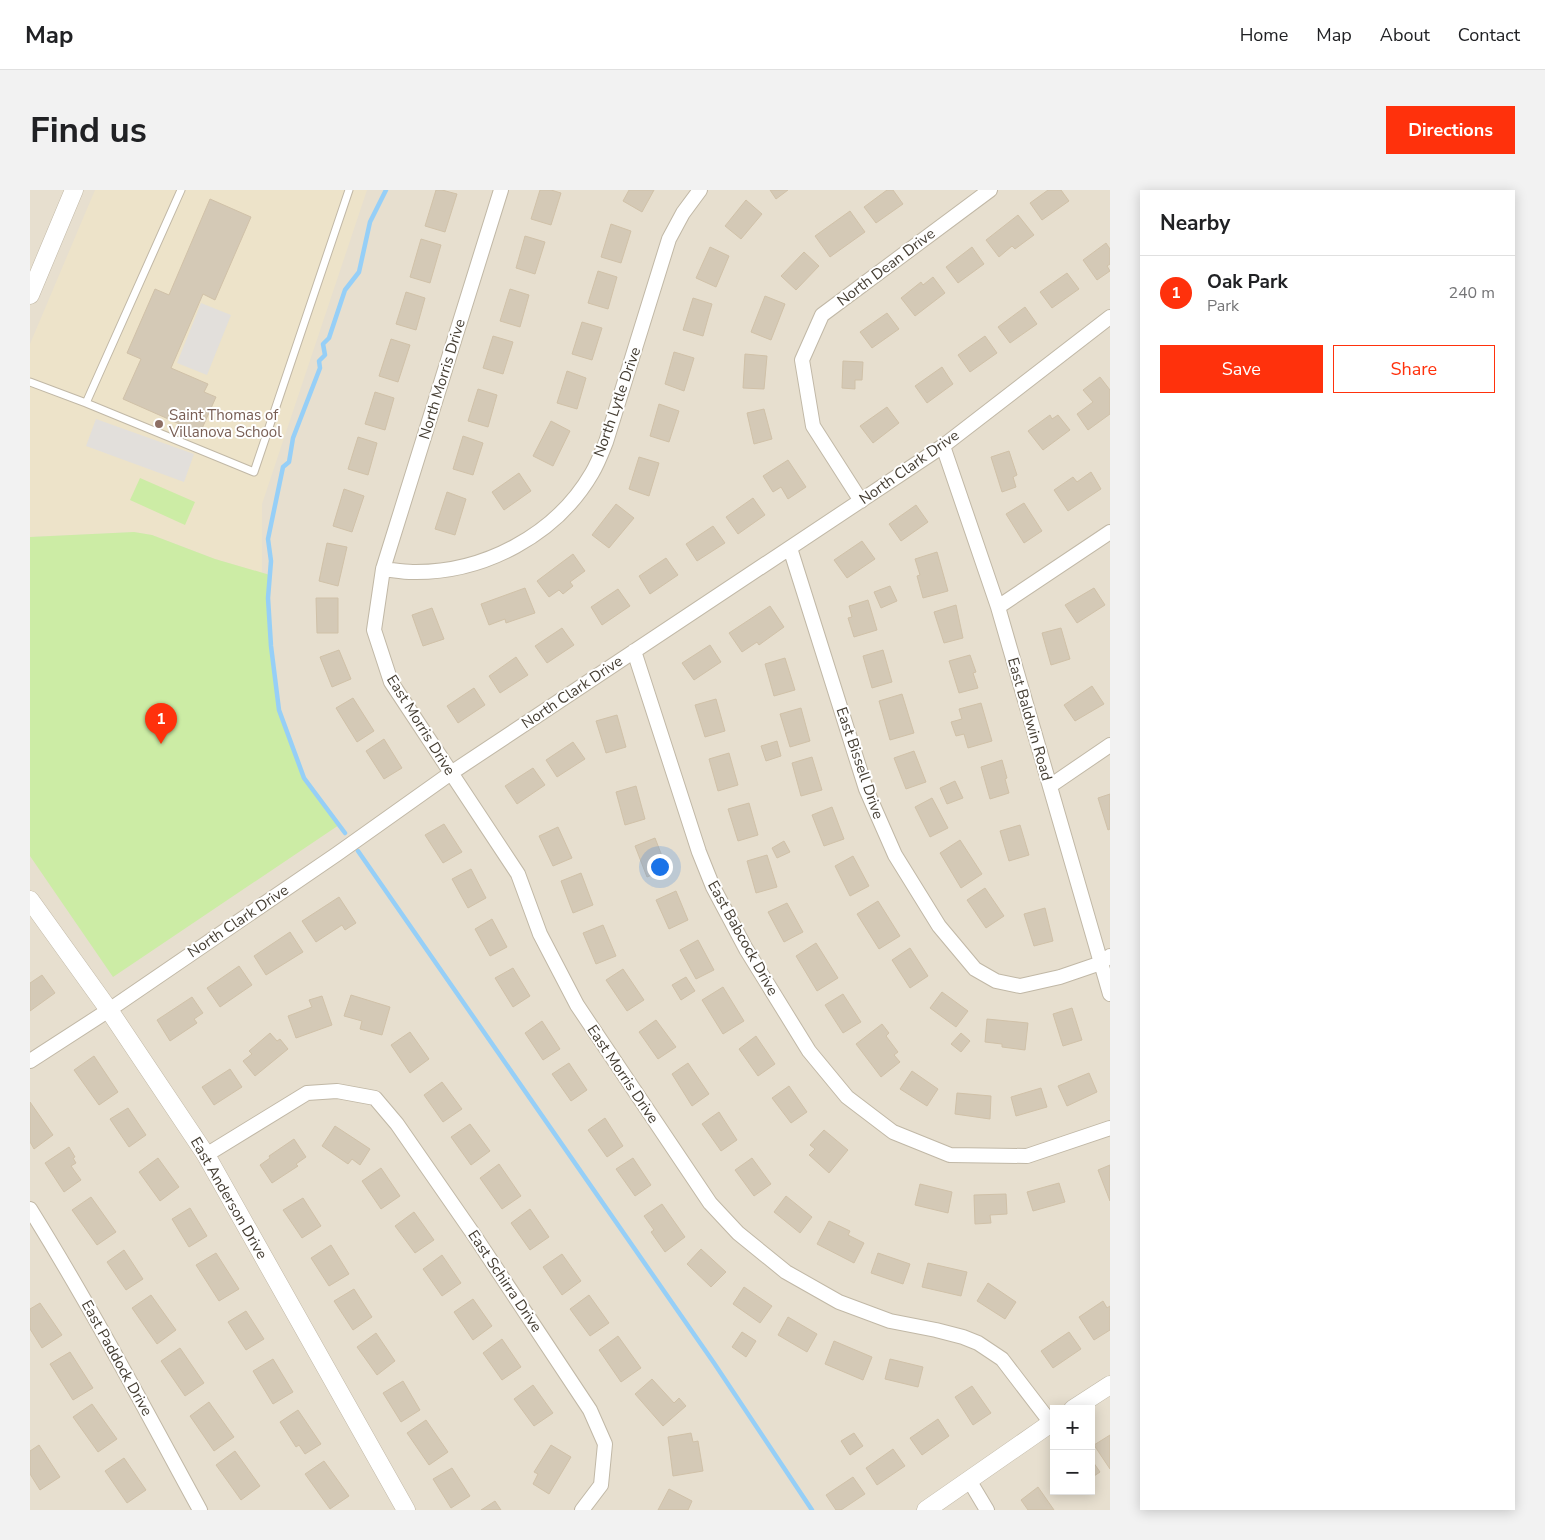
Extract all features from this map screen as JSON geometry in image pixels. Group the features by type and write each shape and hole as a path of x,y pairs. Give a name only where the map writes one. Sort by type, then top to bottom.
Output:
{"street":[{"path":"30,295 74,190"},
{"name":"North Morris Drive","path":"383,569 501,190"},
{"name":"North Lytle Drive","path":"383,569 413,572 438,571 477,563 519,545 554,518 566,506 592,473 606,442 669,239 683,213 700,190"},
{"name":"North Dean Drive","path":"860,501 813,426 802,360 822,315 990,190"},
{"name":"North Clark Drive","path":"30,1061 109,1010 337,854 451,773 943,446 1110,317"},
{"name":"East Baldwin Road","path":"943,446 998,607 1050,786 1105,960 1110,994"},
{"path":"998,607 1110,532"},
{"name":"East Bissell Drive","path":"790,548 866,789 895,855 939,926 976,969 996,981 1020,986 1060,977 1105,960"},
{"name":"East Morris Drive","path":"383,569 374,630 391,682 518,874 540,934 577,1005 700,1189 738,1233 786,1272 838,1302 890,1321 936,1330 978,1343 1002,1359 1050,1419"},
{"name":"East Babcock Drive","path":"634,651 699,852 713,887 746,948 809,1050 847,1097 893,1132 950,1156 1027,1156 1110,1128"},
{"path":"1050,786 1110,745"},
{"name":"East Anderson Drive","path":"30,900 109,1010 206,1155 406,1510"},
{"name":"East Schirra Drive","path":"206,1155 307,1093 337,1091 375,1098 397,1124 474,1234 590,1410 605,1444 602,1485 582,1510"},
{"name":"East Paddock Drive","path":"30,1209 110,1344 200,1510"},
{"path":"1079,1405 1110,1385"},
{"path":"926,1510 1050,1423"},
{"path":"969,1480 987,1510"}],"lane":[{"path":"86,403 182,190"},
{"path":"30,382 254,472 349,190"}],"shaded area":[{"path":"30,190 1110,190 1110,1510 30,1510"},
{"name":"Saint Thomas of Villanova School","path":"95,190 367,190 262,504 262,573 215,559 152,535 134,532 30,537 30,344"},
{"path":"201,303 231,315 207,375 177,363"},
{"path":"96,419 194,454 184,482 86,446"}],"green space":[{"path":"140,478 195,502 185,525 130,500"},
{"path":"134,532 152,535 215,559 270,575 268,598 271,646 279,710 304,778 339,825 113,977 30,856 30,537"}],"building":[{"path":"436,190 457,194 445,232 425,226"},
{"path":"540,190 551,190 561,193 551,225 531,219"},
{"path":"629,190 654,190 642,212 623,201"},
{"path":"770,190 788,190 776,199"},
{"path":"887,190 893,190 903,204 876,223 864,207"},
{"path":"1048,190 1061,190 1069,201 1042,220 1030,203"},
{"path":"210,199 251,217 215,300 203,294 171,368 208,384 204,392 216,397 200,433 123,399 141,359 127,353 155,289 169,295"},
{"path":"746,200 762,214 741,239 725,226"},
{"path":"850,211 865,232 830,257 815,236"},
{"path":"1018,215 1034,235 1015,249 1012,246 999,257 986,240"},
{"path":"611,224 631,231 621,263 601,257"},
{"path":"525,236 545,242 535,274 516,268"},
{"path":"421,239 441,245 430,283 410,277"},
{"path":"1106,243 1110,249 1110,264 1107,266 1110,271 1097,280 1083,260"},
{"path":"710,247 729,256 716,287 696,278"},
{"path":"972,247 984,264 958,283 946,267"},
{"path":"804,252 819,266 796,290 781,276"},
{"path":"598,271 617,277 608,309 588,303"},
{"path":"1067,273 1079,289 1052,308 1040,292"},
{"path":"933,277 945,293 915,316 901,298 921,282 923,285"},
{"path":"510,289 529,295 520,327 500,321"},
{"path":"406,292 425,298 416,330 396,324"},
{"path":"765,296 785,304 771,340 751,332"},
{"path":"693,298 712,304 703,336 683,330"},
{"path":"1025,307 1037,324 1010,343 998,327"},
{"path":"887,313 899,329 872,348 860,332"},
{"path":"582,322 602,328 592,360 572,354"},
{"path":"493,336 513,342 503,374 483,368"},
{"path":"985,336 997,353 970,372 958,355"},
{"path":"391,339 410,345 398,382 379,376"},
{"path":"674,352 694,358 684,391 665,384"},
{"path":"745,354 767,356 764,389 743,388"},
{"path":"843,361 863,362 862,380 855,380 855,389 842,388"},
{"path":"942,367 953,384 927,403 915,386"},
{"path":"567,371 586,378 577,409 557,403"},
{"path":"1100,377 1110,390 1110,414 1088,430 1077,414 1093,402 1083,390"},
{"path":"478,389 497,395 488,427 468,421"},
{"path":"375,392 394,398 385,430 365,424"},
{"path":"659,404 679,411 669,442 650,436"},
{"path":"887,407 899,423 873,443 860,426"},
{"path":"764,409 772,439 754,444 747,413"},
{"path":"1050,415 1052,419 1058,415 1070,430 1043,450 1028,431"},
{"path":"551,421 570,431 553,466 533,456"},
{"path":"463,436 483,443 473,475 453,469"},
{"path":"358,437 377,443 368,475 348,469"},
{"path":"1009,451 1017,475 1013,477 1016,487 1002,492 991,457"},
{"path":"639,457 659,463 649,496 629,489"},
{"path":"788,460 806,487 788,499 781,487 773,492 763,476"},
{"path":"1091,472 1101,489 1068,511 1054,490 1073,477 1077,482"},
{"path":"519,473 531,491 504,510 492,492"},
{"path":"344,489 364,496 352,532 333,526"},
{"path":"447,492 466,499 455,535 435,529"},
{"path":"753,498 765,515 738,534 726,517"},
{"path":"1024,503 1042,531 1024,543 1006,514"},
{"path":"616,504 634,518 609,548 592,535"},
{"path":"916,505 928,522 901,541 889,524"},
{"path":"713,526 725,543 697,561 686,544"},
{"path":"862,541 875,559 847,578 834,560"},
{"path":"327,543 347,547 338,586 319,581"},
{"path":"937,552 948,591 923,598 917,576 920,575 915,559"},
{"path":"573,554 585,571 570,582 573,586 563,594 559,590 549,597 537,581"},
{"path":"666,558 678,575 650,594 639,576"},
{"path":"890,586 897,601 881,608 874,592"},
{"path":"525,588 535,613 506,623 505,619 489,625 481,604"},
{"path":"1094,588 1105,605 1077,623 1065,605"},
{"path":"618,589 630,606 602,625 591,607"},
{"path":"316,598 338,598 338,633 317,633"},
{"path":"868,600 877,630 854,637 848,618 852,617 849,606"},
{"path":"956,605 963,638 944,643 934,612"},
{"path":"770,606 784,627 759,645 757,642 742,652 729,633"},
{"path":"432,608 444,639 423,646 412,615"},
{"path":"562,628 574,645 547,663 535,646"},
{"path":"1061,628 1070,659 1051,665 1042,633"},
{"path":"710,645 721,662 694,680 682,663"},
{"path":"339,650 351,679 332,687 320,657"},
{"path":"883,650 892,682 872,688 863,656"},
{"path":"970,655 976,672 973,673 978,688 959,693 949,661"},
{"path":"516,657 528,675 500,693 489,676"},
{"path":"785,658 795,690 774,696 765,664"},
{"path":"1092,686 1104,704 1075,721 1064,705"},
{"path":"474,688 485,705 458,723 447,706"},
{"path":"902,694 914,733 890,740 879,701"},
{"path":"353,698 374,731 357,742 336,708"},
{"path":"716,699 725,731 705,737 695,705"},
{"path":"981,703 992,741 968,748 964,734 956,736 951,722 962,719 959,709"},
{"path":"801,708 810,741 790,747 780,714"},
{"path":"617,715 626,747 606,753 596,721"},
{"path":"384,739 402,768 384,779 366,751"},
{"path":"777,741 781,756 766,761 761,746"},
{"path":"573,742 585,759 557,777 546,760"},
{"path":"914,751 926,782 906,789 894,758"},
{"path":"729,753 738,785 718,791 709,759"},
{"path":"812,757 822,790 801,796 792,763"},
{"path":"1002,760 1009,793 990,799 981,767"},
{"path":"533,768 545,785 517,804 505,786"},
{"path":"955,781 963,798 947,804 940,788"},
{"path":"636,786 645,819 625,825 616,792"},
{"path":"1110,794 1110,829 1108,830 1098,798"},
{"path":"932,798 948,828 930,837 915,807"},
{"path":"749,803 758,835 738,841 728,809"},
{"path":"832,807 844,839 824,846 812,815"},
{"path":"444,824 462,852 443,863 425,835"},
{"path":"1020,825 1029,855 1009,861 1000,831"},
{"path":"558,827 572,858 553,866 539,836"},
{"path":"655,838 667,869 647,877 635,846"},
{"path":"960,840 982,874 961,888 940,853"},
{"path":"784,841 790,852 777,858 772,848"},
{"path":"767,855 777,887 756,893 747,861"},
{"path":"853,856 869,886 850,896 835,866"},
{"path":"471,869 486,898 468,908 452,879"},
{"path":"581,873 593,905 573,913 561,881"},
{"path":"985,888 1004,916 986,928 967,900"},
{"path":"676,891 688,920 669,929 656,900"},
{"path":"339,897 356,923 345,930 342,925 316,942 302,921"},
{"path":"878,901 900,936 879,949 857,914"},
{"path":"787,903 803,932 784,942 768,912"},
{"path":"1045,908 1053,941 1034,946 1024,914"},
{"path":"492,919 507,947 490,956 475,929"},
{"path":"603,925 616,956 596,964 583,933"},
{"path":"290,932 303,952 266,975 254,956"},
{"path":"698,940 714,970 696,979 680,950"},
{"path":"816,943 838,978 817,991 796,956"},
{"path":"910,948 928,976 910,988 892,960"},
{"path":"239,966 252,985 220,1007 207,988"},
{"path":"513,968 530,996 513,1007 495,978"},
{"path":"623,969 644,1000 627,1011 606,980"},
{"path":"42,975 55,993 30,1011 30,983"},
{"path":"686,977 695,991 681,1000 672,985"},
{"path":"723,987 744,1021 723,1034 702,1000"},
{"path":"942,992 968,1011 956,1027 930,1008"},
{"path":"843,994 861,1022 843,1033 825,1005"},
{"path":"351,995 390,1007 382,1035 360,1029 362,1021 344,1016"},
{"path":"322,996 332,1025 296,1038 288,1016 312,1007 309,1000"},
{"path":"192,997 203,1013 194,1019 197,1023 170,1041 157,1020"},
{"path":"1072,1008 1082,1040 1063,1046 1053,1014"},
{"path":"987,1019 1028,1023 1025,1050 1002,1047 1002,1044 985,1042"},
{"path":"656,1020 676,1047 658,1059 639,1032"},
{"path":"542,1021 560,1049 543,1060 525,1033"},
{"path":"882,1024 889,1033 886,1036 898,1052 894,1055 900,1062 881,1077 856,1044"},
{"path":"410,1032 429,1059 410,1073 391,1045"},
{"path":"270,1033 277,1041 280,1039 288,1049 255,1076 243,1061 252,1054 249,1051"},
{"path":"961,1033 970,1041 961,1052 951,1044"},
{"path":"756,1036 775,1064 758,1076 739,1049"},
{"path":"94,1056 118,1092 99,1105 74,1070"},
{"path":"569,1063 587,1090 571,1101 552,1074"},
{"path":"688,1063 709,1094 692,1106 672,1074"},
{"path":"230,1069 242,1087 214,1105 202,1087"},
{"path":"912,1071 938,1089 927,1106 900,1089"},
{"path":"1089,1073 1097,1092 1067,1106 1058,1086"},
{"path":"442,1082 462,1109 443,1122 424,1095"},
{"path":"789,1086 807,1112 791,1123 772,1098"},
{"path":"1041,1088 1047,1107 1016,1116 1011,1097"},
{"path":"957,1093 991,1096 990,1119 955,1114"},
{"path":"30,1102 53,1135 34,1149 30,1142"},
{"path":"128,1108 146,1135 129,1147 110,1119"},
{"path":"719,1112 737,1140 721,1151 702,1124"},
{"path":"605,1118 623,1146 607,1157 588,1130"},
{"path":"470,1124 490,1151 471,1165 451,1137"},
{"path":"335,1126 370,1149 360,1165 352,1159 348,1164 322,1146"},
{"path":"824,1130 848,1150 829,1173 809,1155 815,1149 810,1145"},
{"path":"294,1139 306,1157 296,1164 298,1166 272,1183 260,1165 270,1158 269,1156"},
{"path":"69,1147 76,1163 71,1166 81,1180 64,1192 45,1163"},
{"path":"158,1158 179,1187 160,1201 139,1172"},
{"path":"633,1158 651,1185 635,1196 616,1169"},
{"path":"752,1158 771,1184 754,1196 735,1170"},
{"path":"499,1164 521,1196 502,1209 480,1178"},
{"path":"1110,1165 1110,1201 1098,1170"},
{"path":"381,1168 400,1196 381,1209 362,1181"},
{"path":"1059,1183 1065,1202 1033,1211 1027,1192"},
{"path":"920,1184 952,1192 948,1213 915,1205"},
{"path":"1006,1194 1007,1214 990,1215 991,1223 975,1224 974,1195"},
{"path":"786,1196 812,1217 800,1233 774,1212"},
{"path":"91,1197 116,1232 97,1245 72,1210"},
{"path":"303,1198 321,1226 302,1238 283,1210"},
{"path":"662,1204 685,1237 665,1252 651,1232 654,1230 644,1216"},
{"path":"190,1208 207,1236 189,1247 172,1219"},
{"path":"530,1209 549,1237 530,1250 511,1223"},
{"path":"414,1212 434,1240 415,1253 395,1226"},
{"path":"829,1221 850,1231 848,1235 864,1243 854,1263 817,1244"},
{"path":"331,1245 349,1274 329,1286 311,1258"},
{"path":"701,1249 726,1272 711,1287 687,1264"},
{"path":"124,1250 143,1279 126,1290 107,1262"},
{"path":"216,1253 239,1289 219,1301 196,1265"},
{"path":"878,1253 910,1264 903,1284 871,1273"},
{"path":"562,1254 581,1281 562,1295 543,1267"},
{"path":"442,1255 461,1283 442,1296 423,1269"},
{"path":"928,1263 967,1272 961,1296 922,1287"},
{"path":"988,1283 1016,1302 1005,1319 977,1301"},
{"path":"744,1287 772,1306 760,1323 733,1304"},
{"path":"354,1289 372,1317 353,1330 334,1301"},
{"path":"151,1295 176,1330 157,1344 132,1308"},
{"path":"589,1295 609,1323 590,1336 570,1309"},
{"path":"473,1299 492,1326 473,1340 454,1312"},
{"path":"1103,1301 1107,1308 1110,1306 1110,1330 1094,1340 1079,1317"},
{"path":"40,1303 62,1335 42,1348 30,1329 30,1309"},
{"path":"246,1311 264,1339 246,1350 228,1322"},
{"path":"788,1317 817,1334 807,1352 778,1335"},
{"path":"742,1332 756,1341 746,1357 732,1347"},
{"path":"1069,1332 1081,1349 1053,1368 1041,1351"},
{"path":"376,1333 395,1361 377,1375 357,1347"},
{"path":"618,1336 641,1368 621,1382 599,1350"},
{"path":"502,1339 521,1367 502,1380 483,1353"},
{"path":"834,1341 872,1357 863,1380 825,1364"},
{"path":"180,1348 204,1383 185,1396 161,1361"},
{"path":"70,1352 93,1388 73,1400 50,1364"},
{"path":"273,1359 293,1392 273,1404 253,1371"},
{"path":"890,1359 923,1367 918,1387 885,1379"},
{"path":"652,1379 674,1403 679,1398 686,1406 663,1426 635,1394"},
{"path":"403,1381 420,1410 401,1422 383,1393"},
{"path":"533,1385 553,1413 534,1426 514,1399"},
{"path":"972,1386 991,1413 973,1425 955,1397"},
{"path":"209,1402 234,1437 214,1451 190,1416"},
{"path":"92,1404 117,1439 98,1452 73,1417"},
{"path":"298,1410 321,1444 305,1454 299,1445 296,1447 280,1422"},
{"path":"938,1419 949,1436 922,1455 910,1438"},
{"path":"426,1420 448,1452 429,1465 407,1433"},
{"path":"691,1433 693,1442 698,1441 703,1471 673,1476 668,1437"},
{"path":"854,1433 863,1446 850,1455 841,1441"},
{"path":"1110,1435 1110,1469 1095,1446 1095,1444"},
{"path":"39,1445 60,1477 40,1490 30,1474 30,1451"},
{"path":"551,1445 571,1457 549,1494 533,1484 538,1474 534,1472"},
{"path":"893,1449 905,1466 877,1485 866,1468"},
{"path":"235,1451 260,1486 241,1500 216,1465"},
{"path":"124,1458 146,1490 127,1503 105,1471"},
{"path":"324,1461 349,1496 330,1509 305,1474"},
{"path":"1095,1465 1100,1472 1095,1475"},
{"path":"452,1468 470,1496 451,1508 433,1479"},
{"path":"853,1477 865,1494 841,1510 836,1510 826,1495"},
{"path":"1038,1487 1054,1510 1028,1510 1021,1500"},
{"path":"669,1489 692,1501 688,1510 658,1510"},
{"path":"495,1501 501,1510 481,1510"}],"waterway":[{"path":"345,833 304,778 279,710 271,646 268,598 271,561 268,539 283,467 289,462 293,438 320,368 319,361 325,355 323,344 329,338 345,290 359,272 370,222 386,190"},
{"path":"358,851 714,1363 812,1510"}],"place":[{"name":"Saint Thomas of Villanova School","path":"159,424"},
{"name":"Oak Park","path":"161,744"}]}
